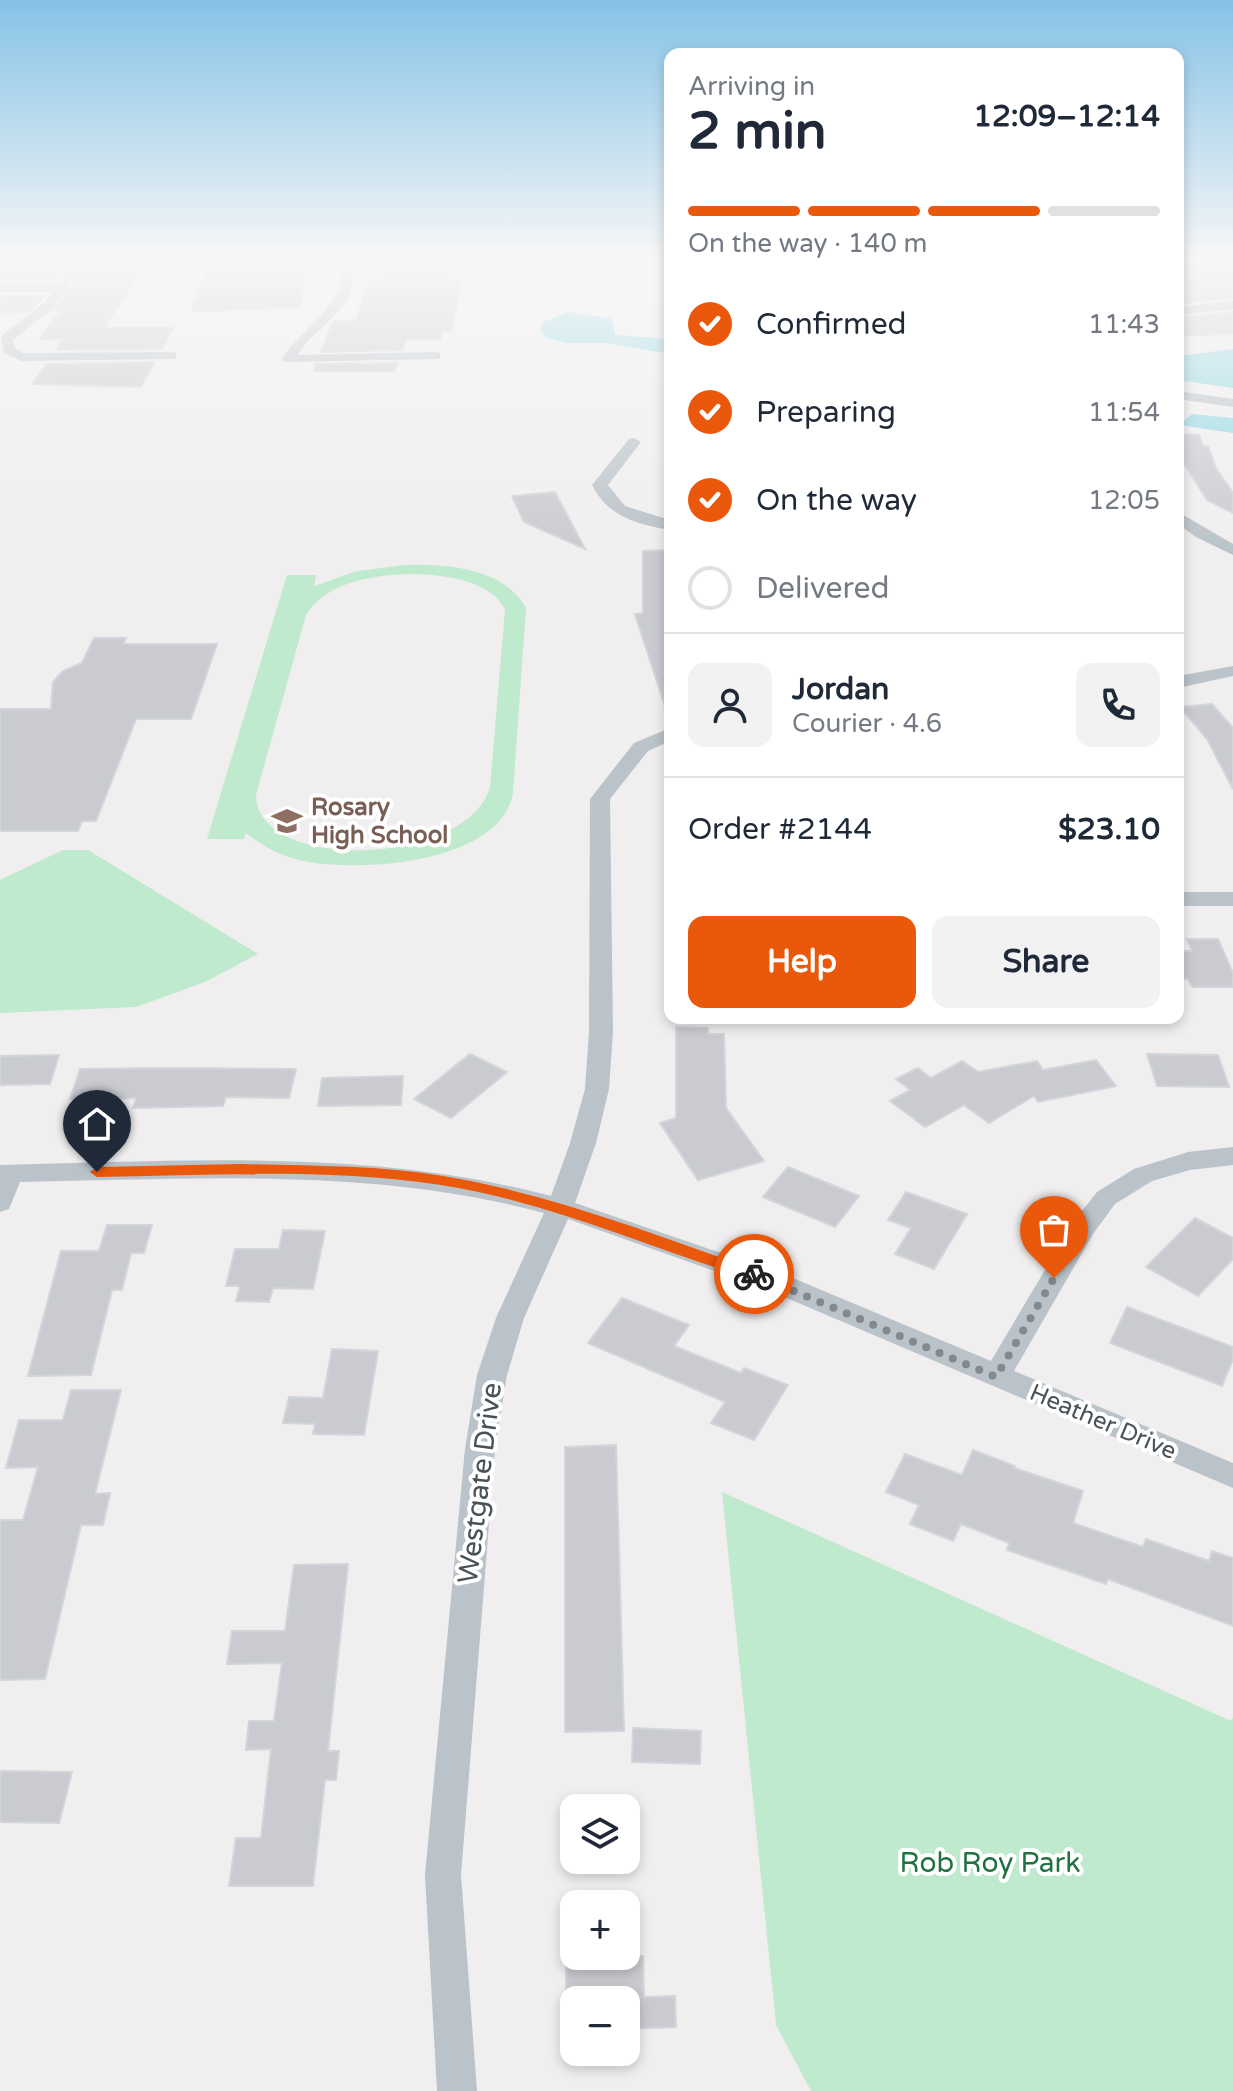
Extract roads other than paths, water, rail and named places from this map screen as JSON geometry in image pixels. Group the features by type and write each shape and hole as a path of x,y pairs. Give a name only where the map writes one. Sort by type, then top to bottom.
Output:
{"street":[{"path":"21,357 85,357"},
{"path":"290,357 289,359 407,357"},
{"path":"1184,396 1233,403"},
{"path":"634,442 600,485 604,496 620,510 642,520 664,524"},
{"path":"1184,521 1233,550"},
{"path":"1184,681 1233,671"},
{"name":"Westgate Drive","path":"457,2091 443,1875 480,1449 492,1375 510,1318 560,1208 583,1143 597,1089 601,1032 600,799 641,747 664,737"},
{"path":"1184,899 1233,899"},
{"path":"996,1377 1083,1228 1106,1198 1143,1175 1188,1161 1233,1156"},
{"name":"Heather Drive","path":"5,1174 241,1169 373,1173 443,1181 560,1208 778,1283 1233,1476"},
{"path":"0,1203 5,1174"}],"water":[{"path":"1184,357 1233,357 1233,388 1184,381"},
{"path":"1192,414 1233,418 1233,433 1184,426 1184,421"}],"place":[{"name":"Rosary High School","path":"287,821"}],"park label":[{"name":"Rob Roy Park","path":"990,1863"}]}
